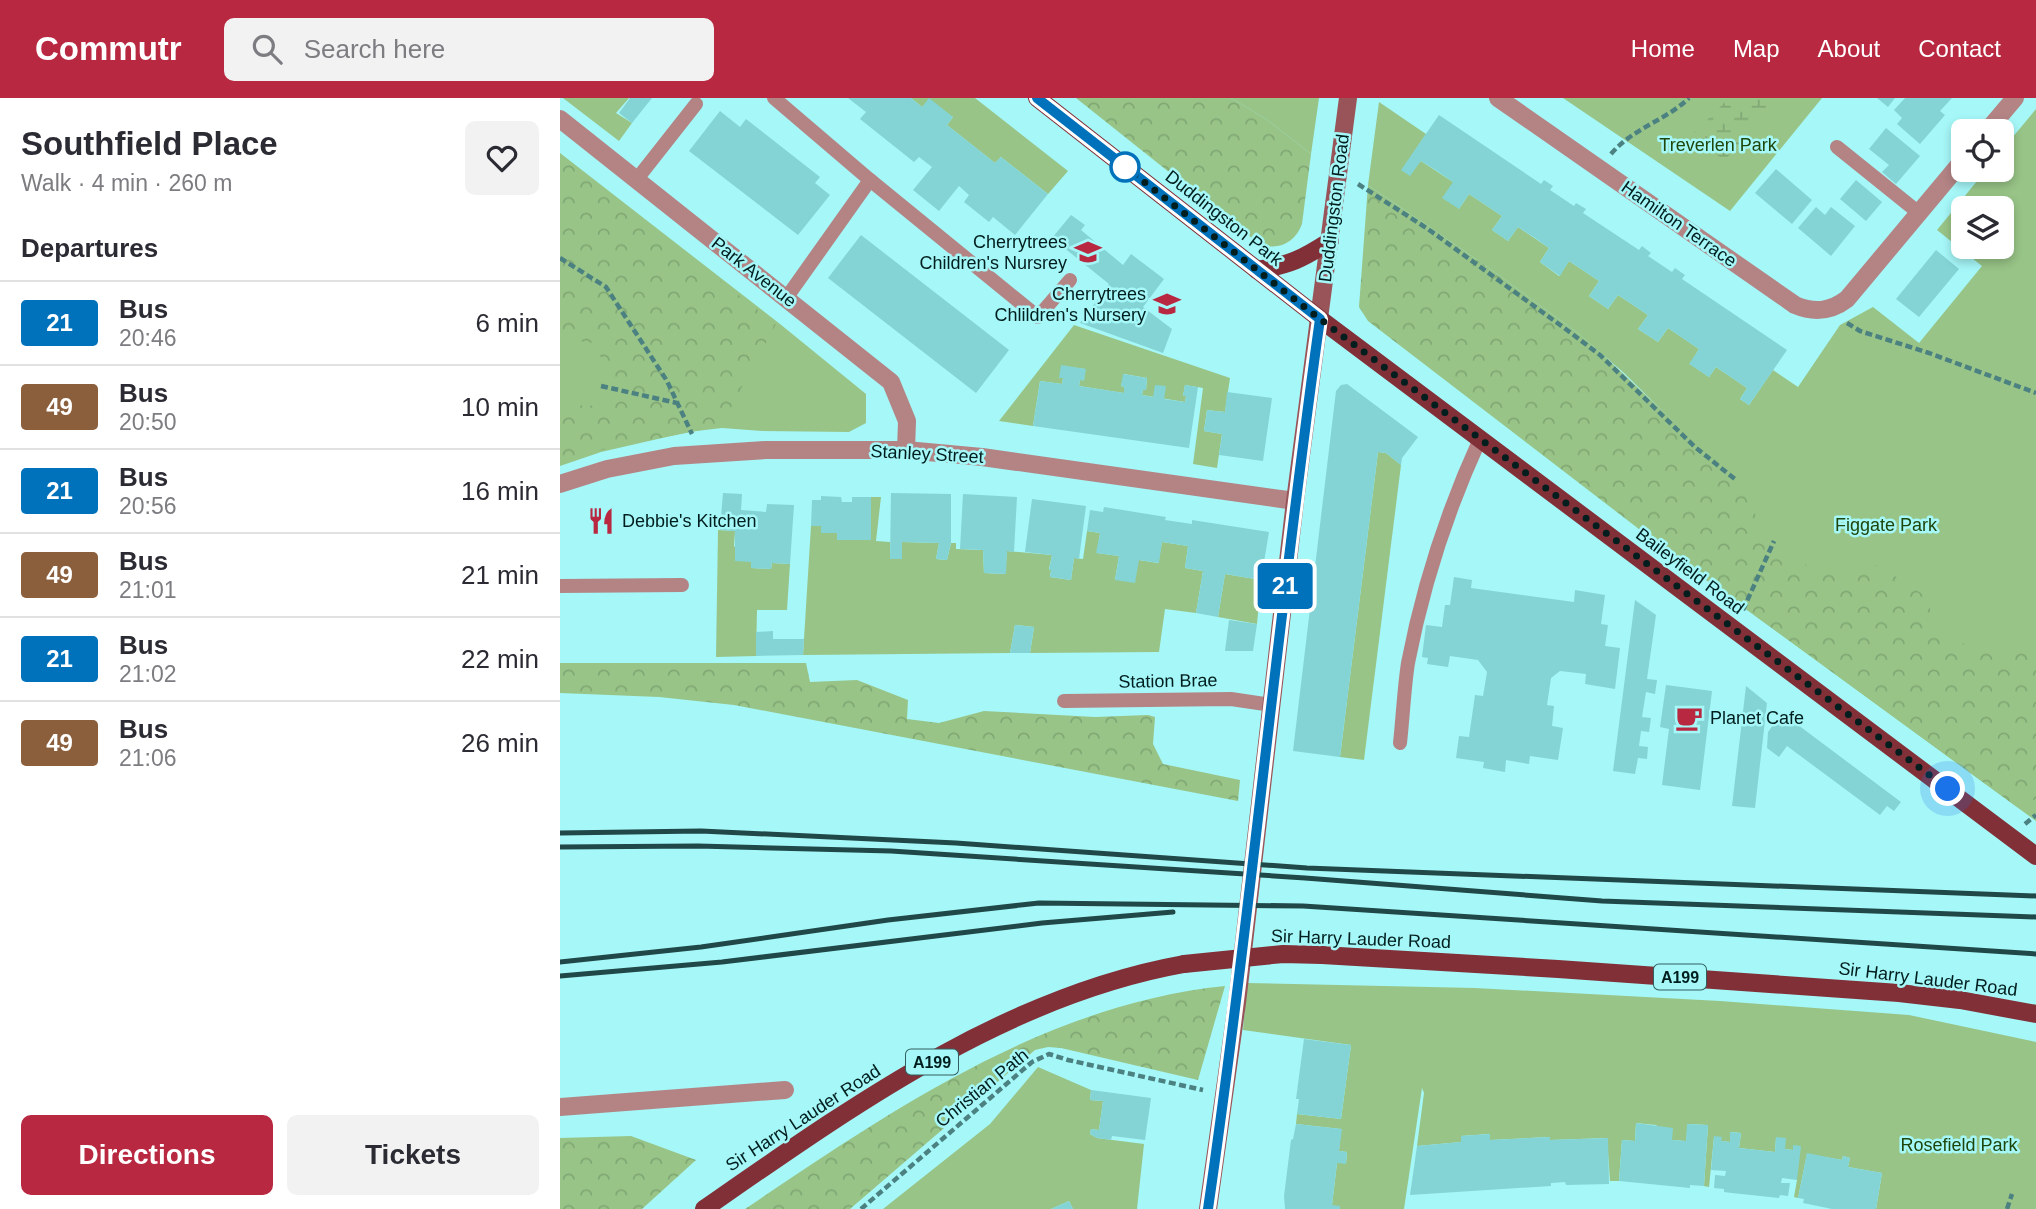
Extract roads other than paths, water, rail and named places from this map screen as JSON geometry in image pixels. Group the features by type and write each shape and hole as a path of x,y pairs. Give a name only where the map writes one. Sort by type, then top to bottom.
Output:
{"main road":[{"name":"Duddingston Park","path":"1037,98 1320,319"},
{"path":"1257,270 1301,260 1330,241"},
{"name":"Baileyfield Road","path":"1320,319 2036,856"},
{"name":"Sir Harry Lauder Road","path":"704,1209 786,1152 873,1097 1012,1019 1056,999 1112,980 1184,964 1283,954 1558,968 1899,993 1960,1000 2036,1014"}],"street":[{"name":"Duddingston Road","path":"1208,1209 1264,780 1295,501 1348,98"},
{"name":"Hamilton Terrace","path":"1499,98 1795,305 1814,311 1829,309 1847,299 1919,213"},
{"path":"1997,119 2015,98"},
{"name":"Park Avenue","path":"560,119 891,382 907,421 906,450"},
{"path":"1919,213 1951,175"},
{"name":"Stanley Street","path":"560,484 637,462 701,454 766,450 906,450 982,457 1295,501"},
{"path":"560,1107 786,1090"}],"lane":[{"path":"774,98 1038,317 1070,280"},
{"path":"637,179 696,104"},
{"path":"1837,147 1919,213"},
{"path":"786,297 870,180"},
{"path":"1400,743 1408,666 1422,599 1455,492 1480,439"},
{"path":"560,586 682,585"},
{"name":"Station Brae","path":"1064,701 1231,699 1272,705"}],"railway":[{"path":"560,833 701,831 956,843 1307,868 2036,896"},
{"path":"560,847 698,846 891,851 1305,878 1602,901 2036,917"},
{"path":"560,962 701,947 888,920 1039,903 1303,906 2036,954"},
{"path":"560,976 722,962 1042,923 1173,912"}],"place":[{"name":"Cherrytrees Children's Nursrey","path":"1088,252"},
{"name":"Cherrytrees Chlildren's Nursery","path":"1167,304"},
{"name":"Debbie's Kitchen","path":"601,521"},
{"name":"Planet Cafe","path":"1689,718"}],"park label":[{"name":"Treverlen Park","path":"1718,145"},
{"name":"Figgate Park","path":"1886,525"},
{"name":"Rosefield Park","path":"1959,1145"}]}
